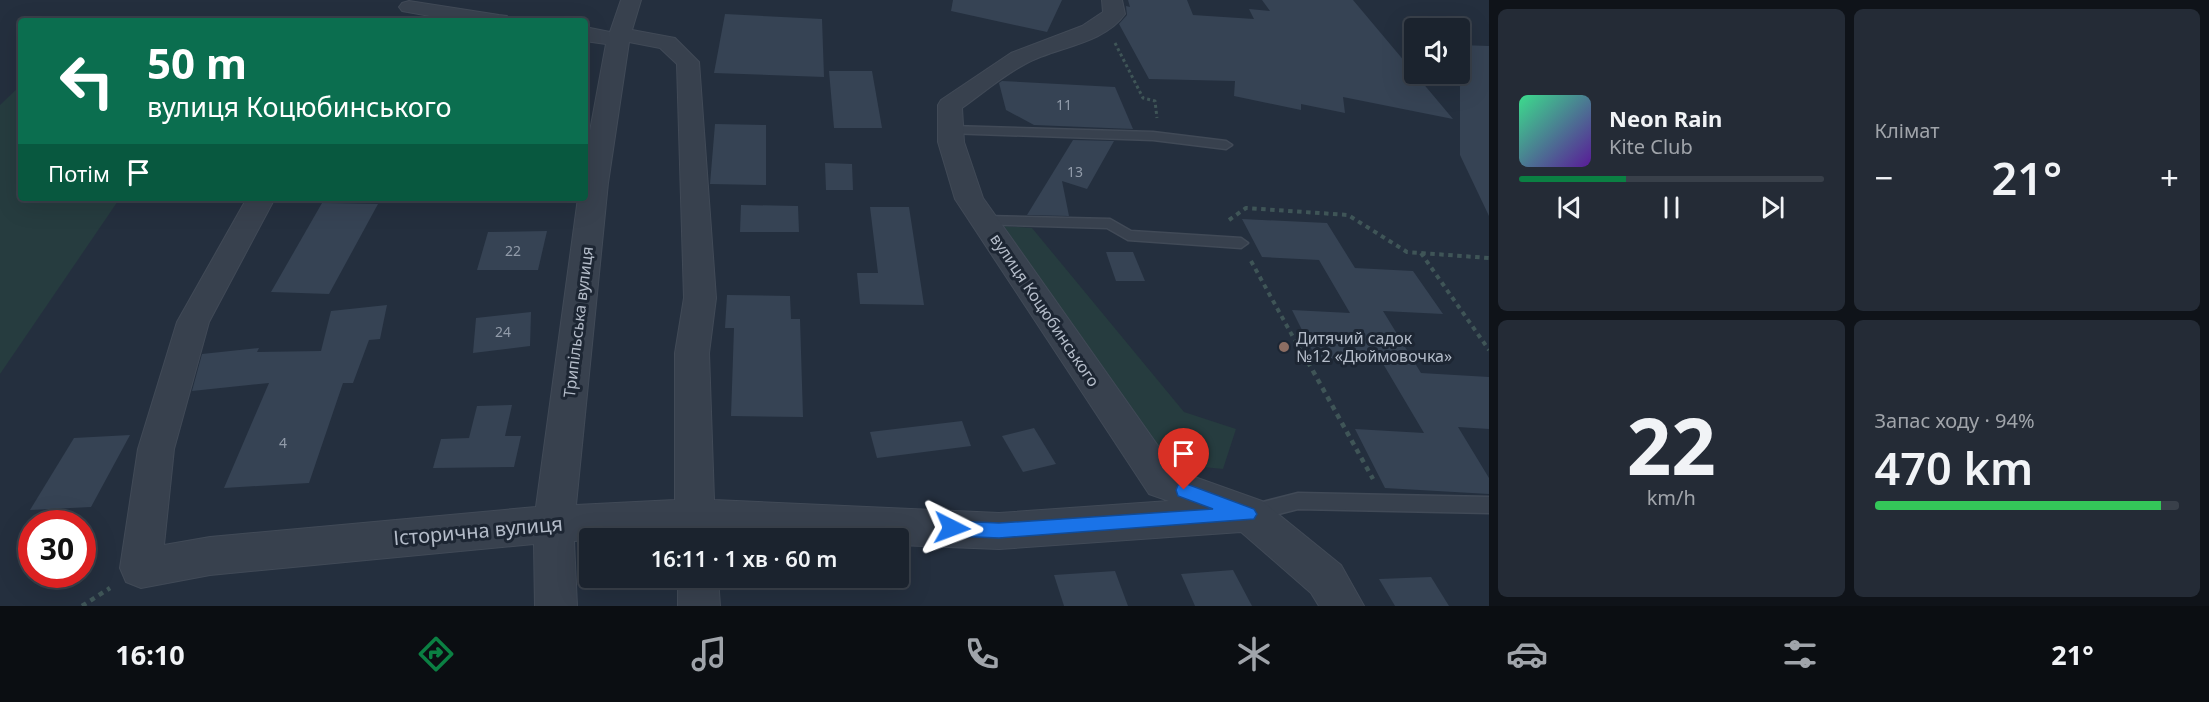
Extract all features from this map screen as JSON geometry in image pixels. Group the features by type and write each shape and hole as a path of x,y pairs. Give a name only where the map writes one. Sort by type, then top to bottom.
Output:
{"street":[{"name":"Трипільська вулиця","path":"556,606 554,524 594,183 619,37 632,0"},
{"name":"вулиця Коцюбинського","path":"1112,0 1114,14 1090,31 1019,58 950,105 951,142 969,199 1162,483 1248,514 1326,579 1343,606"},
{"path":"409,7 480,18"},
{"path":"588,34 667,43 688,62 700,298 692,353 694,528"},
{"name":"Історична вулиця","path":"259,201 193,322 156,449 141,568 210,556 554,524 694,528"},
{"name":"Історична вулиця","path":"909,530 999,531 1248,514"},
{"path":"698,588 699,606"}],"lane":[{"path":"951,130 1154,136 1226,145"},
{"path":"984,221 1110,224 1128,235 1241,243"},
{"path":"1248,514 1298,501 1385,501 1489,505"}],"path":[{"path":"1117,47 1143,98 1155,101"},
{"path":"1385,501 1229,220 1246,208 1348,215 1407,252 1489,258"},
{"path":"1421,253 1489,350"}],"green space":[{"path":"18,88 18,201 118,201 0,374 0,105"},
{"path":"1004,226 1032,228 1184,412 1236,429 1223,469 1174,464 1160,457"}],"building":[{"path":"953,0 1062,0 1047,32 951,11"},
{"path":"1128,0 1187,0 1193,15 1254,19 1249,9 1270,11 1262,0 1353,0 1404,61 1404,84 1424,84 1453,119 1343,97 1345,113 1301,104 1301,110 1234,96 1235,81 1149,79 1119,24 1127,15 1126,6 1130,7"},
{"path":"725,14 822,19 824,77 714,73"},
{"path":"1470,45 1489,46 1489,216 1460,155 1460,84 1470,84"},
{"path":"829,71 872,71 882,128 834,128"},
{"path":"1002,81 1115,87 1133,129 1034,125 1006,110 999,83"},
{"path":"715,124 766,125 766,185 710,184"},
{"path":"1073,140 1114,141 1087,189 1062,181 1069,216 1027,215"},
{"path":"825,163 852,164 853,190 826,190"},
{"path":"322,203 378,204 329,294 271,292"},
{"path":"741,205 798,206 799,232 740,232"},
{"path":"870,207 909,207 924,305 860,304 857,273 878,273"},
{"path":"1242,219 1327,223 1355,268 1413,271 1443,314 1383,311 1421,373 1489,377 1489,429 1458,427 1489,478 1489,494 1385,488 1355,429 1424,433 1382,362 1316,358 1292,310 1350,313 1319,260 1262,257"},
{"path":"547,231 538,270 477,270 488,232"},
{"path":"1106,252 1133,252 1145,281 1116,281"},
{"path":"727,295 790,296 791,319 800,319 803,417 731,416 734,328 725,328"},
{"path":"387,305 380,339 369,340 353,383 343,383 309,483 224,488 269,383 192,391 202,354 259,348 257,352 321,351 331,311"},
{"path":"531,312 530,346 473,353 476,318"},
{"path":"512,405 505,436 521,436 514,467 433,468 441,439 469,438 477,406"},
{"path":"962,421 971,446 877,458 870,432"},
{"path":"1034,428 1056,464 1023,472 1002,436"},
{"path":"130,435 91,507 30,510 74,438"},
{"path":"1233,570 1252,606 1195,606 1181,574"},
{"path":"1115,571 1128,606 1064,606 1054,575"},
{"path":"1431,577 1449,606 1395,606 1379,579"}],"place":[{"name":"Дитячий садок №12 «Дюймовочка»","path":"1284,347"}],"route":[{"path":"952,528 999,531 1248,514 1184,490"}]}
